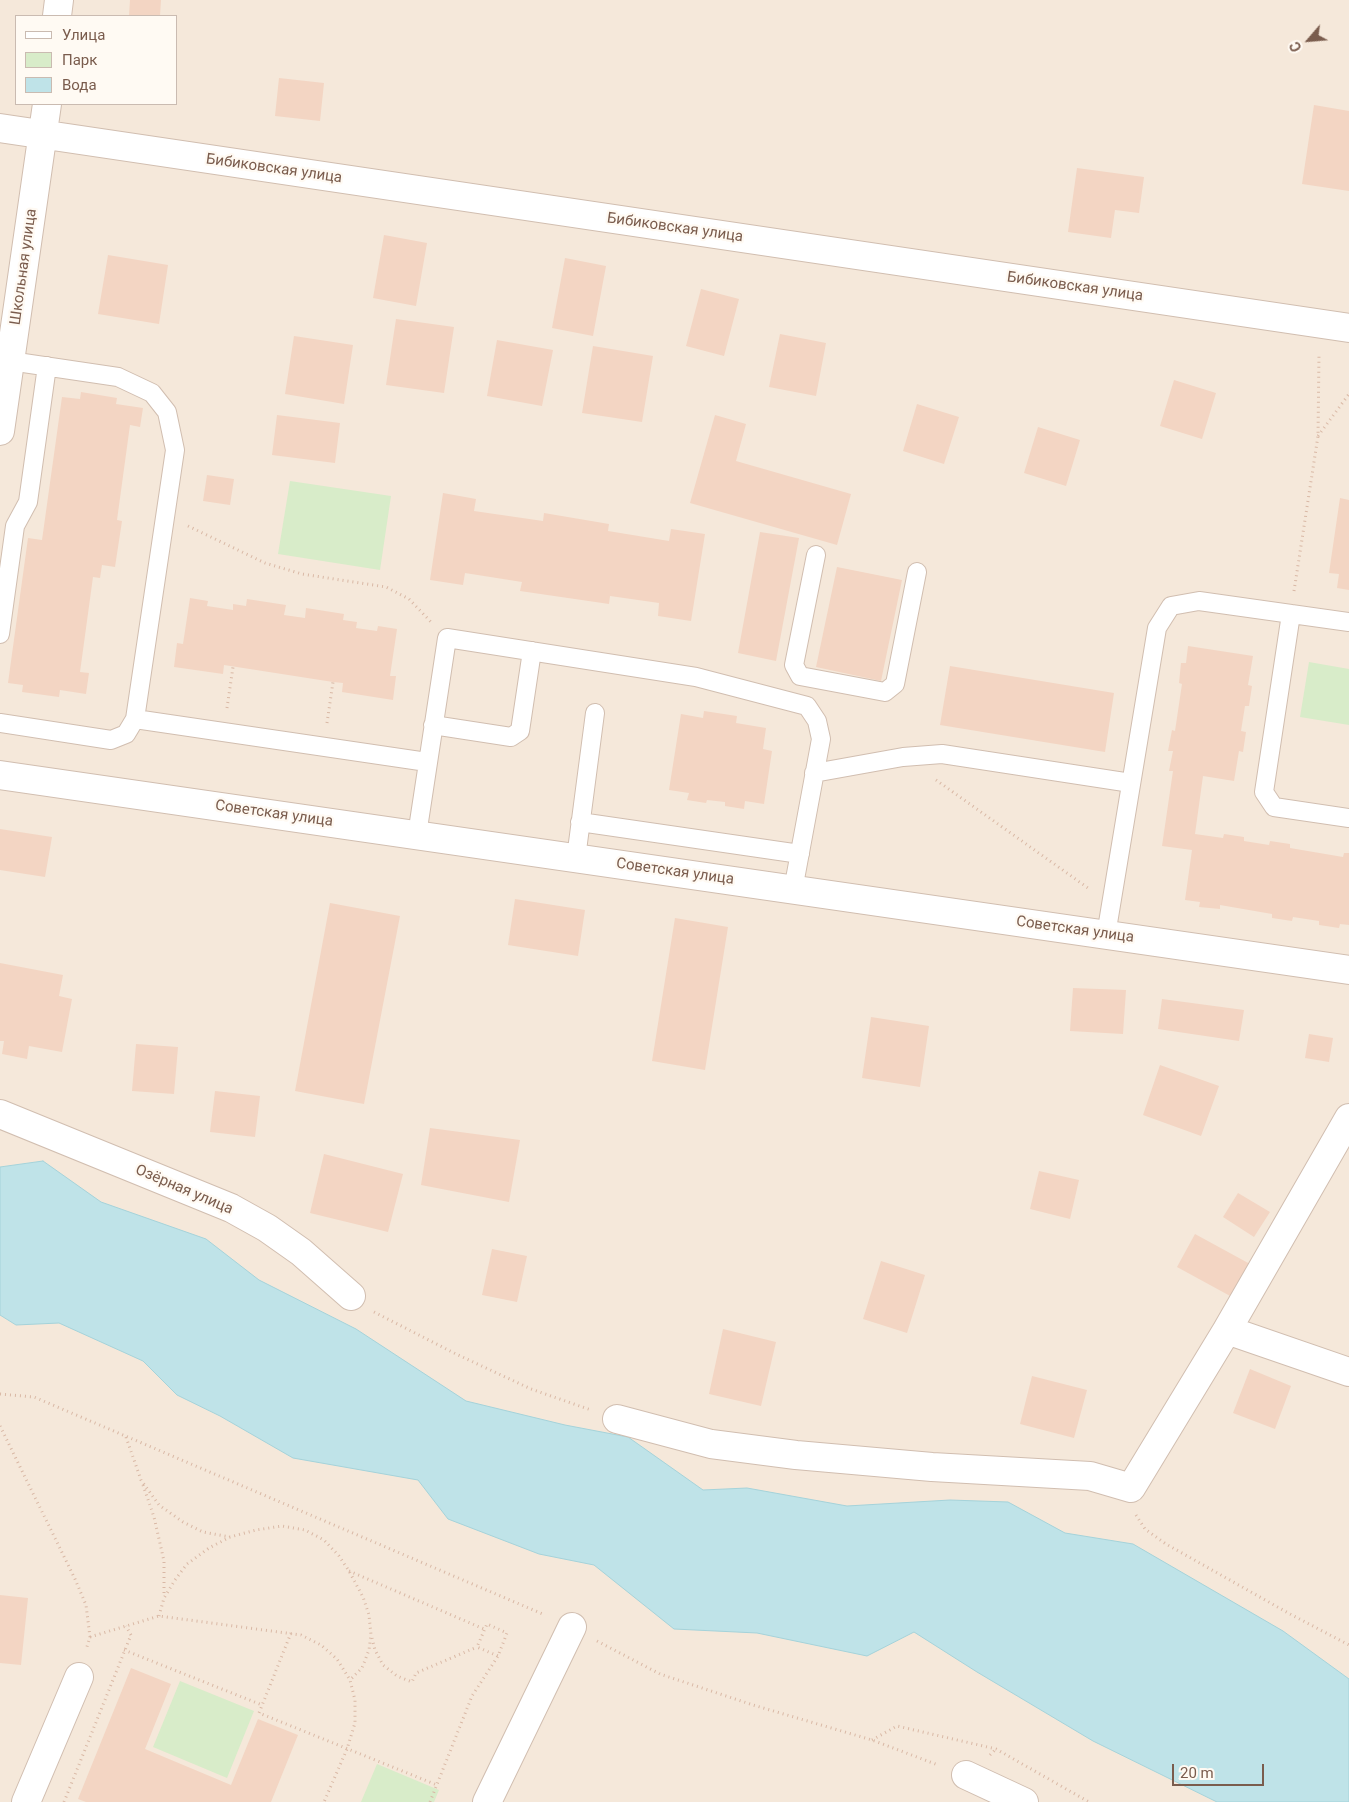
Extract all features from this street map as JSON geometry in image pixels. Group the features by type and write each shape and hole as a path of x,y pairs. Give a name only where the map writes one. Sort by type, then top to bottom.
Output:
{"street":[{"path":"57,15 59,0"},
{"name":"Школьная улица","path":"0,431 47,105"},
{"name":"Бибиковская улица","path":"0,128 1349,328"},
{"name":"Советская улица","path":"0,775 1349,970"},
{"name":"Озёрная улица","path":"0,1114 231,1208 267,1228 300,1252 351,1296"},
{"path":"617,1419 721,1445 932,1467 1090,1476 1131,1488 1227,1330 1349,1118"},
{"path":"1227,1330 1349,1372"},
{"path":"487,1802 572,1627"},
{"path":"26,1802 79,1677"},
{"path":"966,1775 1024,1802"}],"lane":[{"path":"0,723 111,740 126,734 135,719 175,450 166,412 152,393 118,377 10,361"},
{"path":"0,634 15,526 28,502 48,366"},
{"path":"816,555 794,665 800,676 885,692 895,684 917,572"},
{"path":"1106,935 1157,628 1170,606 1199,601 1349,622"},
{"path":"1290,614 1264,792 1274,807 1349,818"},
{"path":"417,835 447,638 696,677 807,706 817,721 821,739 793,890"},
{"path":"433,725 511,737 520,731 532,651"},
{"path":"807,706 821,680"},
{"path":"576,858 595,713"},
{"path":"135,719 427,762"},
{"path":"814,773 903,757 942,754 1131,783"},
{"path":"580,822 800,854"}],"path":[{"path":"1290,614 1318,436 1319,323"},
{"path":"1318,436 1349,394"},
{"path":"165,515 265,563 302,574 386,587 409,599 447,638"},
{"path":"224,732 233,667"},
{"path":"323,747 333,682"},
{"path":"903,757 1111,904"},
{"path":"351,1296 363,1306 504,1377 531,1389 617,1419"},
{"path":"0,1394 34,1397 126,1436 572,1627 660,1674 753,1705 872,1740 966,1775"},
{"path":"0,1426 75,1578 86,1605 90,1637 79,1677"},
{"path":"126,1436 154,1517 164,1561 164,1598 159,1616"},
{"path":"141,1480 159,1505 183,1522 204,1532 230,1537"},
{"path":"1131,1488 1133,1509 1138,1521 1145,1530 1242,1587 1349,1645"},
{"path":"164,1598 188,1564 209,1548 230,1537 282,1526 304,1530 324,1540 339,1556 350,1571 364,1597 375,1650 383,1665 397,1676 412,1682 416,1673 477,1647 487,1624 507,1633 498,1656 472,1696 430,1802"},
{"path":"350,1571 484,1629"},
{"path":"90,1637 159,1616 291,1633 301,1635 321,1645 337,1659 350,1680 355,1700 355,1723 347,1749 324,1802"},
{"path":"64,1802 131,1634 126,1626"},
{"path":"291,1633 259,1713 436,1785"},
{"path":"350,1680 362,1668 369,1650 371,1635"},
{"path":"477,1647 498,1656"},
{"path":"124,1650 262,1705"}],"shaded area":[{"path":"0,0 1349,0 1349,1802 0,1802"}],"green space":[{"path":"290,481 391,496 380,570 278,554"},
{"path":"1309,662 1349,669 1349,725 1300,717"},
{"path":"180,1681 254,1711 227,1778 153,1747"},
{"path":"377,1764 439,1790 434,1802 361,1802"}],"water":[{"path":"43,1161 101,1202 206,1239 259,1280 356,1329 466,1401 565,1425 628,1437 703,1490 747,1488 847,1506 950,1500 1008,1502 1065,1533 1133,1544 1283,1631 1349,1679 1349,1802 1217,1802 1093,1741 914,1632 867,1656 757,1633 674,1629 594,1565 539,1554 448,1519 418,1480 293,1458 220,1416 177,1395 143,1361 59,1323 16,1325 0,1315 0,1167"}],"building":[{"path":"130,0 161,0 160,15 129,15"},
{"path":"279,78 324,83 320,121 275,116"},
{"path":"1314,105 1349,111 1349,191 1302,184"},
{"path":"1077,168 1144,177 1139,213 1115,210 1111,238 1068,232"},
{"path":"384,235 427,243 416,306 373,298"},
{"path":"108,255 168,265 159,324 98,314"},
{"path":"565,258 606,266 593,336 552,328"},
{"path":"701,289 739,299 724,356 686,346"},
{"path":"396,319 454,327 444,393 386,385"},
{"path":"780,334 826,343 816,396 769,387"},
{"path":"294,336 353,345 344,404 285,394"},
{"path":"497,340 553,350 542,406 487,396"},
{"path":"593,346 653,356 642,422 582,413"},
{"path":"1174,380 1216,393 1202,439 1160,426"},
{"path":"81,392 117,398 116,404 143,408 140,427 130,425 117,520 122,521 115,567 102,565 100,578 93,577 80,672 89,673 86,694 60,690 59,697 22,692 23,685 8,683 28,538 42,540 62,397 80,399"},
{"path":"917,404 959,417 944,464 903,451"},
{"path":"277,415 340,423 335,463 272,455"},
{"path":"715,415 746,424 736,461 851,494 837,545 690,503"},
{"path":"1038,427 1080,440 1066,486 1024,473"},
{"path":"207,475 234,479 230,505 203,501"},
{"path":"443,493 476,499 474,511 543,521 544,513 609,524 608,531 669,541 671,529 705,534 691,621 658,616 659,603 610,596 609,604 520,591 522,582 465,573 463,585 430,580"},
{"path":"1340,498 1349,500 1349,590 1337,588 1339,574 1329,573"},
{"path":"760,532 799,538 776,661 738,653"},
{"path":"837,567 902,580 881,681 816,667"},
{"path":"190,598 208,601 207,606 233,610 233,604 246,606 247,599 286,605 284,615 305,618 306,608 344,614 343,620 357,622 356,628 377,631 378,626 397,629 390,676 396,676 393,700 342,692 343,683 224,665 223,674 174,667 177,643 183,644"},
{"path":"1188,646 1253,656 1248,685 1252,686 1249,706 1245,706 1241,731 1246,732 1243,752 1239,751 1234,781 1203,776 1195,834 1223,838 1224,834 1244,837 1244,841 1269,845 1270,841 1290,844 1290,848 1343,857 1344,853 1349,853 1349,925 1340,924 1339,928 1319,925 1319,921 1293,917 1292,921 1272,918 1272,914 1220,905 1220,909 1199,907 1200,902 1185,900 1192,850 1162,846 1173,771 1169,771 1173,751 1168,751 1172,730 1175,731 1182,684 1179,683 1181,663 1186,663"},
{"path":"950,666 1114,693 1105,752 940,725"},
{"path":"704,711 737,716 736,723 766,728 763,749 772,751 764,804 745,801 744,809 725,806 725,802 707,800 706,803 687,800 689,793 669,790 681,714 703,718"},
{"path":"0,829 52,837 45,877 0,870"},
{"path":"515,899 585,910 578,956 508,945"},
{"path":"330,903 400,916 364,1104 295,1091"},
{"path":"675,918 728,927 705,1070 652,1061"},
{"path":"0,963 63,975 59,996 72,999 62,1052 29,1046 27,1059 2,1054 4,1041 0,1041"},
{"path":"1073,988 1126,990 1123,1034 1070,1031"},
{"path":"1162,999 1244,1010 1239,1041 1158,1029"},
{"path":"871,1017 929,1026 920,1087 862,1078"},
{"path":"1309,1034 1333,1038 1329,1062 1305,1058"},
{"path":"136,1044 178,1047 174,1094 132,1091"},
{"path":"1160,1065 1219,1086 1201,1136 1143,1115"},
{"path":"215,1091 260,1096 255,1137 210,1132"},
{"path":"430,1128 520,1140 509,1202 421,1185"},
{"path":"324,1154 403,1174 388,1232 310,1213"},
{"path":"1039,1171 1079,1180 1070,1219 1030,1209"},
{"path":"1238,1193 1270,1212 1254,1237 1223,1217"},
{"path":"1195,1234 1250,1264 1232,1297 1177,1267"},
{"path":"492,1249 527,1256 517,1302 482,1295"},
{"path":"881,1261 925,1275 907,1333 863,1319"},
{"path":"723,1329 776,1342 761,1406 709,1394"},
{"path":"1250,1369 1291,1386 1275,1429 1233,1413"},
{"path":"1032,1376 1087,1390 1074,1438 1020,1424"},
{"path":"0,1595 28,1598 21,1665 0,1663"},
{"path":"131,1668 171,1684 145,1749 231,1785 258,1719 298,1735 271,1802 86,1802 78,1799"}]}
